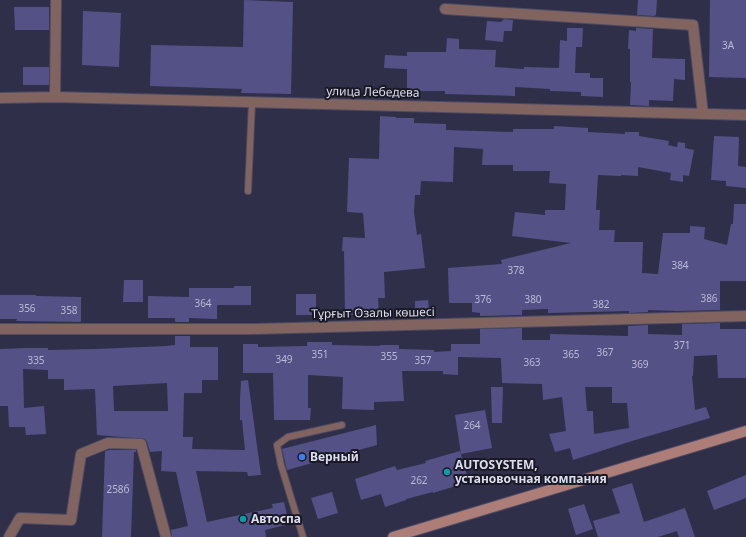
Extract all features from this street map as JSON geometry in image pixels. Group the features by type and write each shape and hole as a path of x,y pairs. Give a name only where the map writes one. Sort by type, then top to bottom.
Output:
{"street":[{"path":"55,97 56,0"},
{"path":"445,8 694,25 703,114"},
{"name":"улица Лебедева","path":"0,98 55,97 746,115"},
{"name":"Тұрғыт Озалы көшесі","path":"0,329 258,329 746,316"},
{"path":"393,537 746,431"},
{"path":"9,537 20,518 71,520 81,454 108,443 141,444 166,537"}],"lane":[{"path":"248,191 252,102"},
{"path":"303,537 281,465 277,444 288,437 342,425"}],"building":[{"path":"244,0 293,2 291,94 241,93 242,89 150,86 151,45 243,47"},
{"path":"638,0 657,0 656,15 637,15"},
{"path":"710,0 746,0 746,78 709,77"},
{"path":"14,7 49,7 49,30 15,30"},
{"path":"83,11 121,13 119,67 82,65"},
{"path":"504,19 513,20 512,31 504,31 503,42 485,40 487,21 501,22"},
{"path":"567,28 583,28 582,47 576,47 575,73 590,73 590,78 603,78 603,97 581,96 581,92 550,91 550,89 515,87 515,96 445,94 445,91 407,91 407,69 384,68 385,55 407,56 407,52 446,52 447,38 459,39 459,49 496,50 495,67 524,69 524,67 559,68 560,40 567,41"},
{"path":"636,28 653,29 652,58 685,59 685,80 674,79 673,101 649,100 649,106 630,105 631,82 630,49 628,49 629,30 636,31"},
{"path":"23,67 49,67 49,85 23,85"},
{"path":"380,116 414,118 414,123 446,124 446,130 513,132 513,129 554,129 554,126 588,128 588,132 625,134 625,132 639,132 639,136 669,141 668,145 677,147 678,142 685,143 685,148 694,150 689,176 683,175 683,182 670,180 671,173 638,167 638,176 598,175 596,210 600,210 599,230 615,230 614,242 643,242 642,273 658,274 663,233 690,233 690,226 705,227 704,239 727,245 731,224 733,224 734,204 746,204 746,281 720,281 720,310 648,310 648,312 629,313 629,311 548,313 548,309 522,310 522,315 480,316 480,313 472,312 472,303 449,303 448,268 502,264 501,260 571,243 512,236 515,212 545,215 545,210 565,210 566,184 549,183 550,171 513,171 513,165 482,165 483,149 454,147 453,182 421,181 420,195 415,195 414,212 417,235 421,234 425,268 384,272 385,298 378,298 379,314 345,315 344,251 342,251 343,237 365,238 363,213 347,212 349,158 379,159"},
{"path":"714,136 739,137 738,166 746,167 746,188 726,186 726,181 711,180"},
{"path":"124,280 143,280 143,302 123,302"},
{"path":"234,286 251,286 251,305 217,305 217,319 189,318 189,322 175,322 175,318 148,318 148,296 189,297 189,288 234,288"},
{"path":"296,294 316,294 316,315 296,315"},
{"path":"0,295 81,297 81,322 16,321 17,319 0,319"},
{"path":"428,300 430,318 415,318 415,301"},
{"path":"720,323 720,329 746,329 746,378 718,378 717,355 694,356 692,376 695,410 706,407 710,418 573,460 570,448 555,452 549,434 566,431 562,397 543,400 542,384 502,383 501,358 458,357 458,375 443,374 443,371 402,371 404,401 374,402 374,410 342,409 343,377 308,375 308,408 311,408 310,420 274,420 273,373 243,373 243,344 258,344 258,347 307,346 307,342 332,342 332,345 399,345 399,349 434,350 434,352 451,351 451,344 480,344 480,329 522,328 522,340 550,340 550,334 628,336 628,326 648,325 648,334 682,335 682,324","holes":["585,387 612,387 612,403 627,403 629,428 594,434 593,411 587,411"]},
{"path":"175,336 190,336 190,347 218,347 218,380 202,380 202,393 184,393 183,437 193,437 192,449 245,450 242,420 240,420 240,400 241,381 248,380 261,475 248,476 247,472 196,471 207,522 273,508 272,504 284,502 289,524 265,530 266,537 172,537 171,530 188,526 176,472 161,471 162,451 150,452 145,439 97,435 95,389 64,390 64,379 48,379 48,370 23,369 24,408 44,406 46,434 26,435 25,427 9,427 8,406 0,406 0,349 95,349 175,345","holes":["167,383 168,411 114,411 113,386"]},
{"path":"491,387 503,387 502,423 492,423"},
{"path":"485,410 492,448 461,454 455,415"},
{"path":"376,425 377,445 287,470 282,449"},
{"path":"136,450 136,452 134,452 131,537 102,537 105,451"},
{"path":"460,451 469,482 433,493 406,499 385,507 381,494 361,500 355,479 395,466 397,470 426,463 425,461"},
{"path":"746,475 746,498 714,510 707,491"},
{"path":"632,483 644,522 685,508 695,537 679,537 677,531 658,537 598,537 593,521 620,513 612,489"},
{"path":"332,492 338,513 318,519 311,498"},
{"path":"584,504 593,529 576,535 568,509"}],"place":[{"name":"Верный","path":"302,457"},
{"name":"AUTOSYSTEM, установочная компания","path":"447,472"},
{"name":"Автоспа","path":"243,519"}]}
